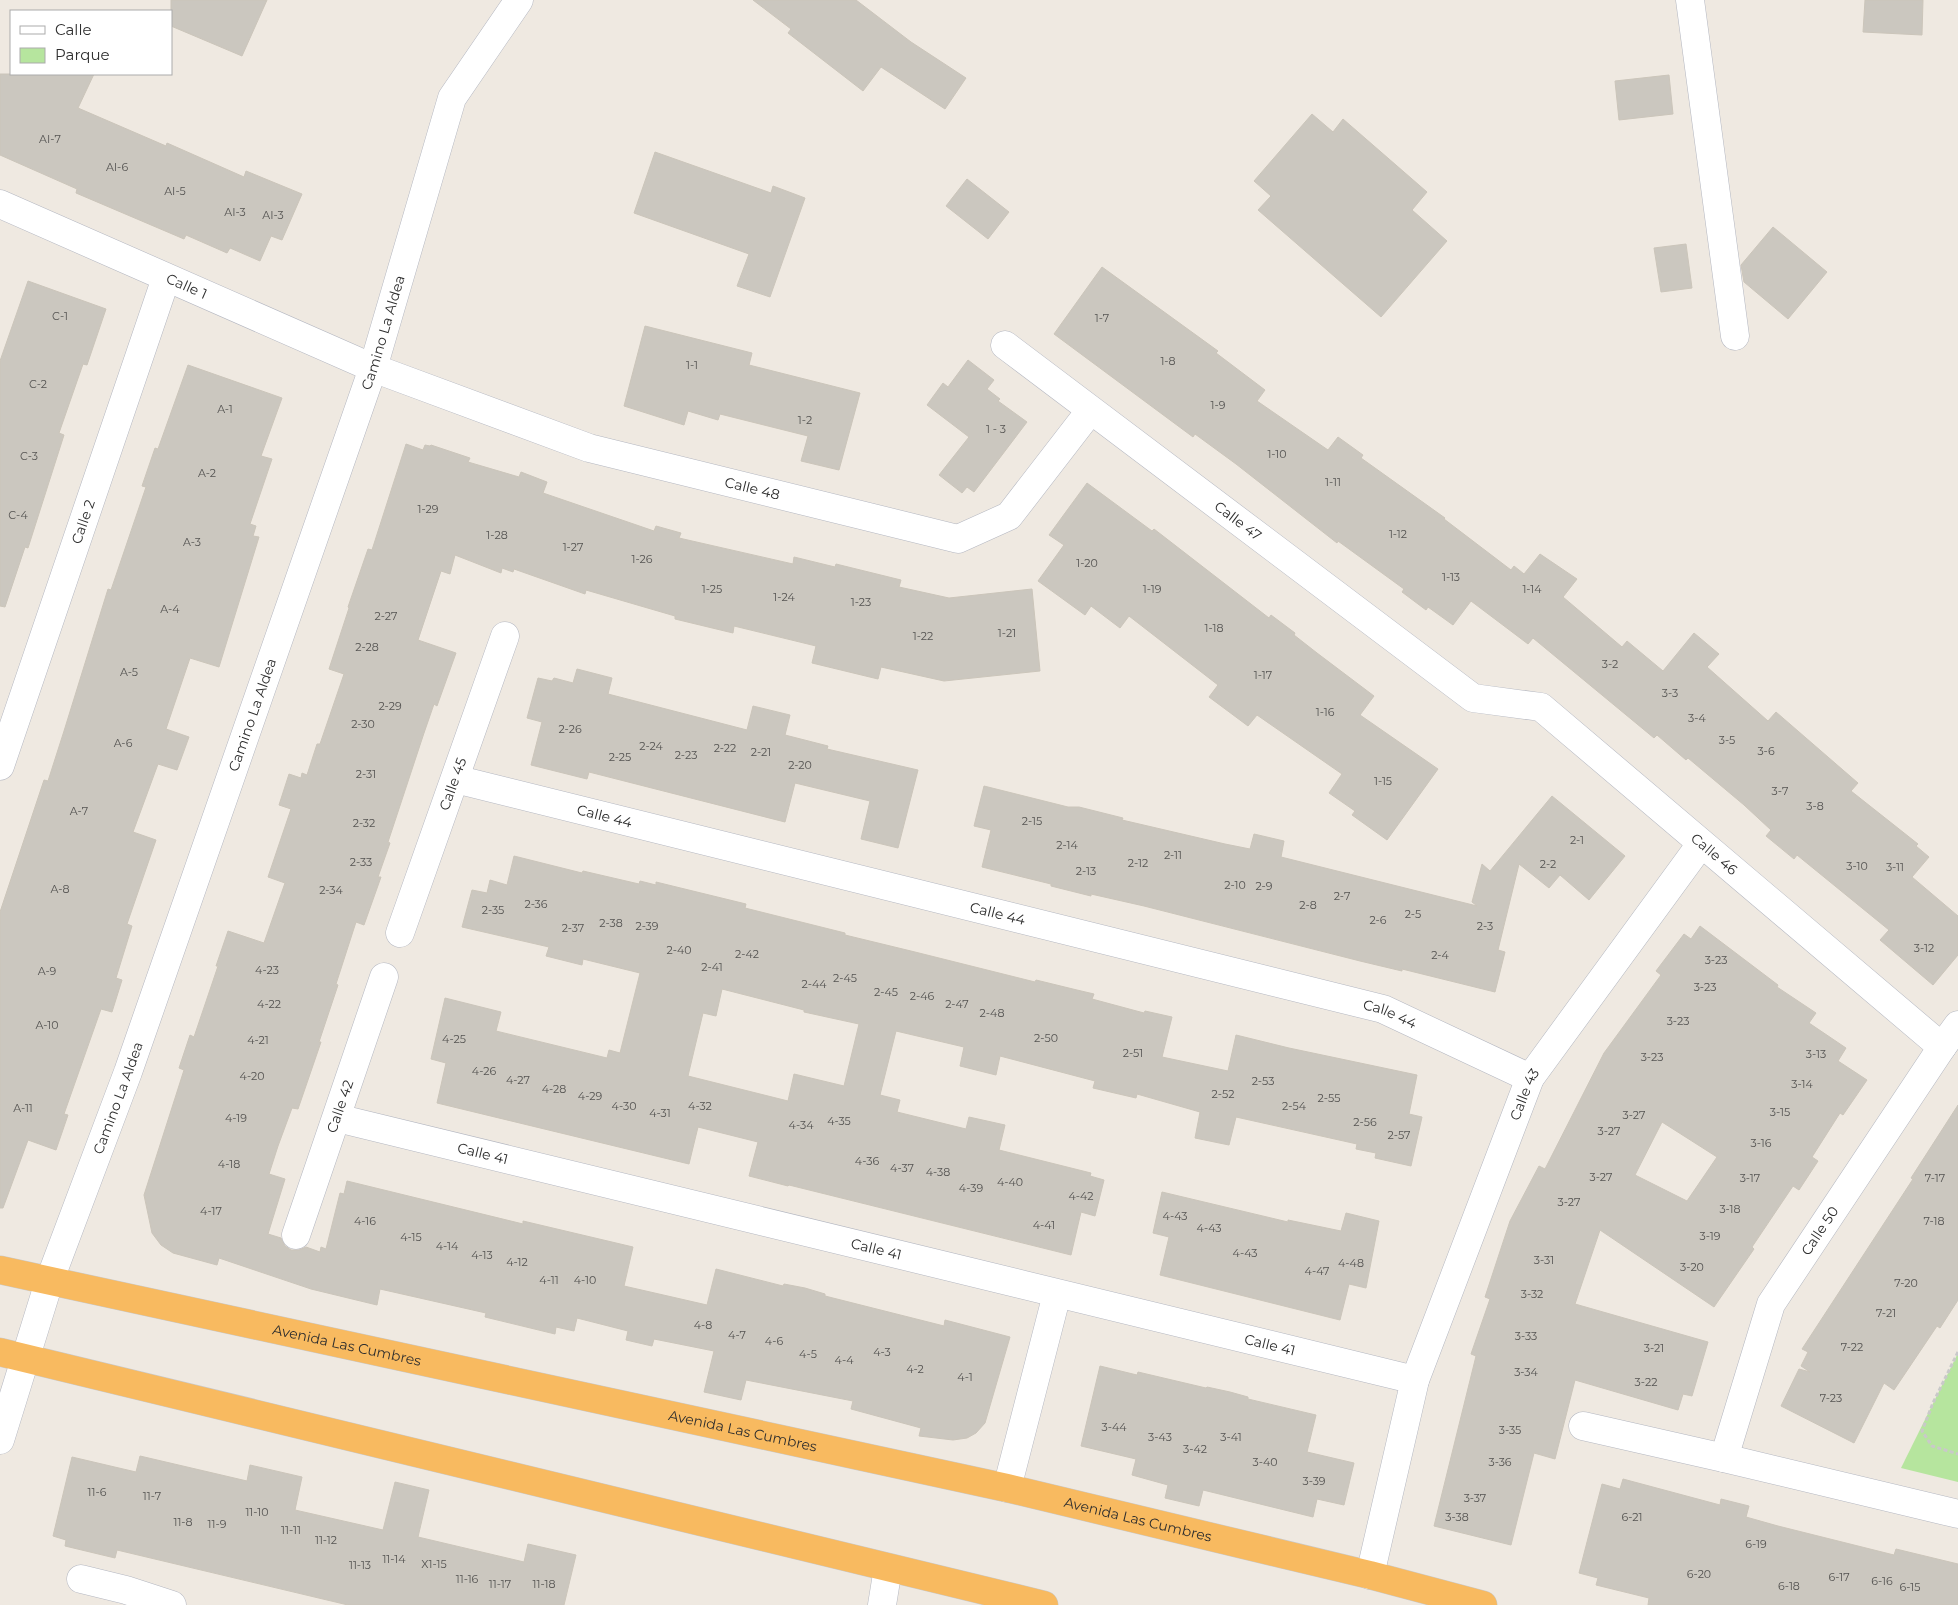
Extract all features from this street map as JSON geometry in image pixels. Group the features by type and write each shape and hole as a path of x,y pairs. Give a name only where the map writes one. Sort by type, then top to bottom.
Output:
{"highway":[{"name":"Avenida Las Cumbres","path":"0,1270 1007,1488 1370,1575 1483,1605"},
{"path":"13,1355 1044,1605"}],"street":[{"name":"Camino La Aldea","path":"0,1440 13,1355 49,1282 128,1072 373,368 452,98 519,0"},
{"path":"1690,0 1735,336"},
{"name":"Calle 1","path":"0,204 373,368"},
{"name":"Calle 2","path":"0,766 166,278"},
{"name":"Calle 47","path":"1005,345 1472,698"},
{"name":"Calle 48","path":"373,368 589,448 958,539 1009,516 1090,411"},
{"name":"Calle 45","path":"400,933 505,636"},
{"name":"Calle 46","path":"1472,698 1540,707 1942,1047"},
{"name":"Calle 44","path":"454,779 1383,1009 1530,1078"},
{"name":"Calle 43","path":"1370,1575 1415,1380 1530,1078 1701,844"},
{"name":"Calle 42","path":"296,1235 384,977"},
{"name":"Calle 50","path":"1724,1458 1771,1304 1958,1025"},
{"name":"Calle 41","path":"337,1118 1415,1380"},
{"path":"1007,1488 1058,1294"},
{"path":"1583,1426 1958,1514"},
{"path":"882,1605 888,1568"},
{"path":"81,1579 126,1590 172,1605"}],"path":[{"path":"1958,1352 1933,1403 1922,1431 1932,1446 1958,1454"}],"green space":[{"path":"1958,1353 1958,1482 1901,1468"}],"building":[{"path":"171,0 267,0 242,56 172,26"},
{"path":"753,0 856,0 911,42 966,78 945,109 881,67 863,91 788,33 791,29"},
{"path":"1865,0 1923,0 1922,35 1863,32"},
{"path":"0,74 94,75 78,108 166,146 167,143 244,177 246,171 302,194 282,240 271,236 260,261 230,248 227,253 186,235 184,239 76,193 77,189 0,155"},
{"path":"1669,75 1673,114 1619,120 1615,81"},
{"path":"1312,114 1333,132 1343,119 1427,192 1412,210 1447,241 1381,317 1258,210 1271,196 1254,181"},
{"path":"655,152 771,193 773,186 805,198 770,297 737,286 749,254 634,213"},
{"path":"967,179 1009,212 988,239 946,206"},
{"path":"1773,227 1827,272 1788,319 1744,282 1741,265"},
{"path":"1686,244 1692,288 1661,292 1654,248"},
{"path":"1102,267 1218,351 1216,353 1265,390 1257,401 1328,450 1338,437 1363,455 1361,458 1445,518 1511,570 1514,566 1524,574 1540,554 1577,579 1563,597 1622,647 1627,641 1663,671 1694,633 1719,654 1707,667 1768,721 1776,712 1858,783 1851,791 1918,844 1916,846 1929,857 1912,877 1958,916 1958,955 1933,985 1880,940 1889,930 1797,855 1794,859 1766,836 1771,830 1688,758 1686,760 1657,735 1654,738 1533,638 1528,644 1471,601 1453,625 1428,607 1426,610 1402,592 1404,589 1338,541 1337,543 1236,464 1195,434 1193,437 1054,334"},
{"path":"28,281 106,309 87,365 83,364 59,433 64,435 28,548 25,547 5,607 0,606 0,361"},
{"path":"645,326 752,353 749,365 860,393 839,470 801,461 808,436 720,414 718,420 688,411 684,425 624,406"},
{"path":"968,360 994,380 987,389 1000,399 998,401 1027,422 974,492 967,487 962,493 939,475 969,437 927,405 943,383 948,387"},
{"path":"188,365 282,398 261,456 272,459 250,524 256,526 253,536 259,537 219,667 190,658 166,729 189,737 177,770 158,764 133,832 156,840 127,924 132,926 116,978 122,980 112,1012 101,1009 64,1114 68,1115 56,1150 28,1140 3,1208 0,1208 0,912 44,780 48,781 108,589 111,590 146,487 142,486 155,448 158,449"},
{"path":"406,444 423,450 425,445 431,445 470,458 468,462 519,477 521,472 547,482 543,493 654,531 656,526 681,533 679,538 793,564 794,557 835,567 836,564 901,580 899,587 949,598 1032,589 1040,671 944,681 881,667 878,679 812,663 816,646 734,626 733,633 675,619 675,616 586,590 585,594 514,569 513,572 502,568 501,573 455,555 450,574 441,571 418,640 456,653 437,706 434,704 424,733 388,842 390,843 378,877 381,877 364,925 356,922 319,1042 321,1042 298,1109 292,1108 278,1146 269,1174 285,1179 268,1234 281,1238 285,1246 291,1250 299,1250 306,1247 320,1252 321,1247 326,1249 340,1193 344,1194 347,1181 523,1224 523,1221 633,1247 624,1286 707,1305 716,1269 783,1286 784,1284 805,1288 825,1294 825,1296 944,1326 945,1320 1010,1337 985,1423 976,1433 967,1438 953,1440 919,1436 921,1428 851,1409 853,1401 746,1380 741,1400 704,1392 714,1351 654,1339 652,1346 626,1340 628,1331 577,1318 574,1331 556,1327 555,1334 485,1317 486,1313 380,1289 377,1305 311,1289 219,1258 217,1265 173,1253 161,1245 152,1233 144,1195 184,1070 179,1068 190,1035 194,1037 228,931 264,943 285,883 268,877 291,809 279,805 289,774 301,778 302,773 307,775 317,744 320,744 344,674 329,669 368,549 372,550"},
{"path":"1087,483 1152,531 1154,529 1269,618 1271,615 1295,633 1294,635 1374,696 1360,715 1438,769 1387,840 1352,815 1355,811 1329,793 1342,774 1257,715 1248,726 1209,697 1218,685 1129,616 1120,628 1091,606 1085,615 1038,581 1064,545 1049,535"},
{"path":"577,669 612,678 608,694 747,730 753,706 790,715 785,735 828,746 827,749 918,770 898,848 861,839 870,801 795,783 785,822 589,772 587,779 531,765 542,722 527,718 538,678 552,681 554,678 573,683"},
{"path":"984,786 1250,849 1254,834 1284,841 1281,857 1477,906 1472,902 1482,864 1490,871 1552,796 1625,856 1589,900 1560,875 1549,888 1519,864 1498,950 1505,952 1495,992 1402,969 1402,971 1360,961 1144,906 1091,894 1091,896 982,867 991,830 974,826"},
{"path":"514,856 582,873 583,871 639,884 640,881 656,885 656,882 746,904 745,908 845,933 845,935 1035,982 1036,980 1094,994 1092,999 1144,1013 1145,1011 1172,1017 1162,1057 1228,1071 1236,1035 1417,1075 1409,1114 1422,1117 1411,1166 1375,1158 1376,1153 1356,1149 1357,1144 1236,1117 1229,1145 1195,1138 1200,1112 1137,1094 1136,1098 1093,1088 1095,1081 1000,1056 996,1075 960,1066 964,1047 896,1031 880,1095 900,1100 897,1112 966,1129 969,1117 1005,1125 999,1150 1091,1173 1090,1176 1104,1180 1095,1216 1081,1212 1071,1255 749,1176 758,1142 698,1127 689,1164 437,1103 446,1063 431,1059 445,998 501,1012 496,1031 607,1058 609,1050 620,1053 640,973 583,959 582,965 546,956 549,947 462,927 472,890 487,893 490,880 507,885","holes":["722,989 804,1010 804,1012 859,1024 844,1086 794,1074 788,1101 688,1076 703,1013 716,1016"]},
{"path":"1700,926 1778,985 1777,987 1816,1013 1809,1023 1846,1048 1838,1061 1867,1080 1843,1115 1840,1113 1812,1157 1818,1161 1799,1190 1793,1186 1752,1247 1754,1249 1714,1307 1600,1230 1575,1304 1708,1342 1692,1396 1683,1394 1678,1410 1575,1380 1555,1459 1534,1453 1511,1545 1434,1526 1476,1356 1471,1354 1490,1299 1485,1297 1510,1221 1539,1166 1545,1169 1604,1053 1661,975 1656,971 1684,934 1691,939","holes":["1662,1122 1717,1157 1687,1201 1635,1175"]},
{"path":"1958,1105 1958,1300 1940,1328 1937,1326 1894,1390 1884,1383 1854,1443 1781,1406 1799,1369 1810,1372 1801,1366 1808,1352 1802,1349 1913,1179 1911,1178"},
{"path":"1162,1192 1288,1222 1288,1220 1341,1231 1346,1213 1379,1221 1366,1288 1349,1284 1340,1320 1160,1275 1169,1237 1153,1233"},
{"path":"1100,1366 1137,1375 1138,1372 1230,1392 1248,1397 1248,1399 1316,1415 1307,1452 1354,1463 1344,1505 1317,1499 1313,1517 1203,1490 1199,1506 1165,1498 1168,1485 1132,1475 1136,1459 1081,1446"},
{"path":"140,1456 247,1481 250,1465 302,1477 295,1510 383,1530 395,1482 429,1490 418,1537 524,1562 528,1544 576,1555 564,1605 348,1605 117,1550 115,1558 65,1546 66,1540 53,1536 72,1457 136,1472"},
{"path":"1623,1479 1720,1505 1721,1499 1749,1506 1746,1517 1778,1526 1894,1555 1896,1549 1958,1564 1958,1605 1648,1605 1649,1598 1596,1585 1598,1578 1579,1573 1602,1484 1620,1489"}]}
